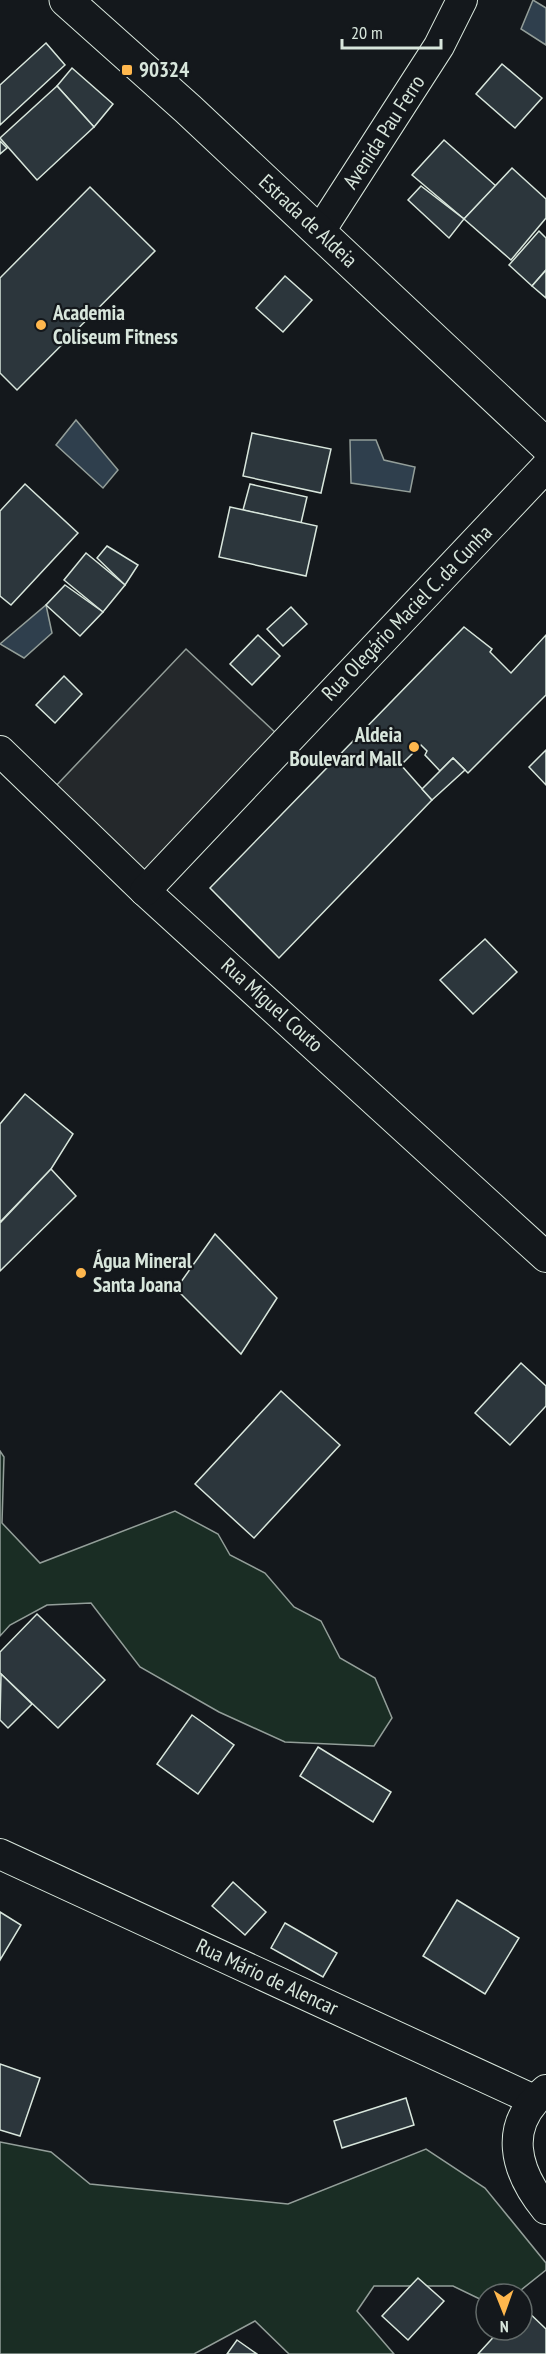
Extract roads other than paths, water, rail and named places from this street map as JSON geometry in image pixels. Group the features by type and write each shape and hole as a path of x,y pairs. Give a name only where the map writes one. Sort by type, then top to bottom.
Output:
{"main road":[{"name":"Estrada de Aldeia","path":"66,0 320,231 546,445"}],"street":[{"name":"Avenida Pau Ferro","path":"320,231 439,46 462,0"},
{"name":"Rua Olegário Maciel C. da Cunha","path":"145,891 546,466"},
{"name":"Rua Miguel Couto","path":"0,751 145,891 546,1257"},
{"name":"Rua Mário de Alencar","path":"0,1854 540,2095"},
{"path":"540,2095 516,2141 519,2163 531,2190 546,2209"}],"water":[{"path":"533,0 546,8 546,45 521,29"},
{"path":"76,420 118,470 103,488 56,445"},
{"path":"350,440 376,440 384,460 415,467 410,492 351,483"},
{"path":"46,605 52,633 24,658 0,644"}],"place":[{"name":"90324","path":"127,70"},
{"name":"Academia Coliseum Fitness","path":"41,325"},
{"name":"Aldeia Boulevard Mall","path":"414,747"},
{"name":"Água Mineral Santa Joana","path":"81,1273"}]}
